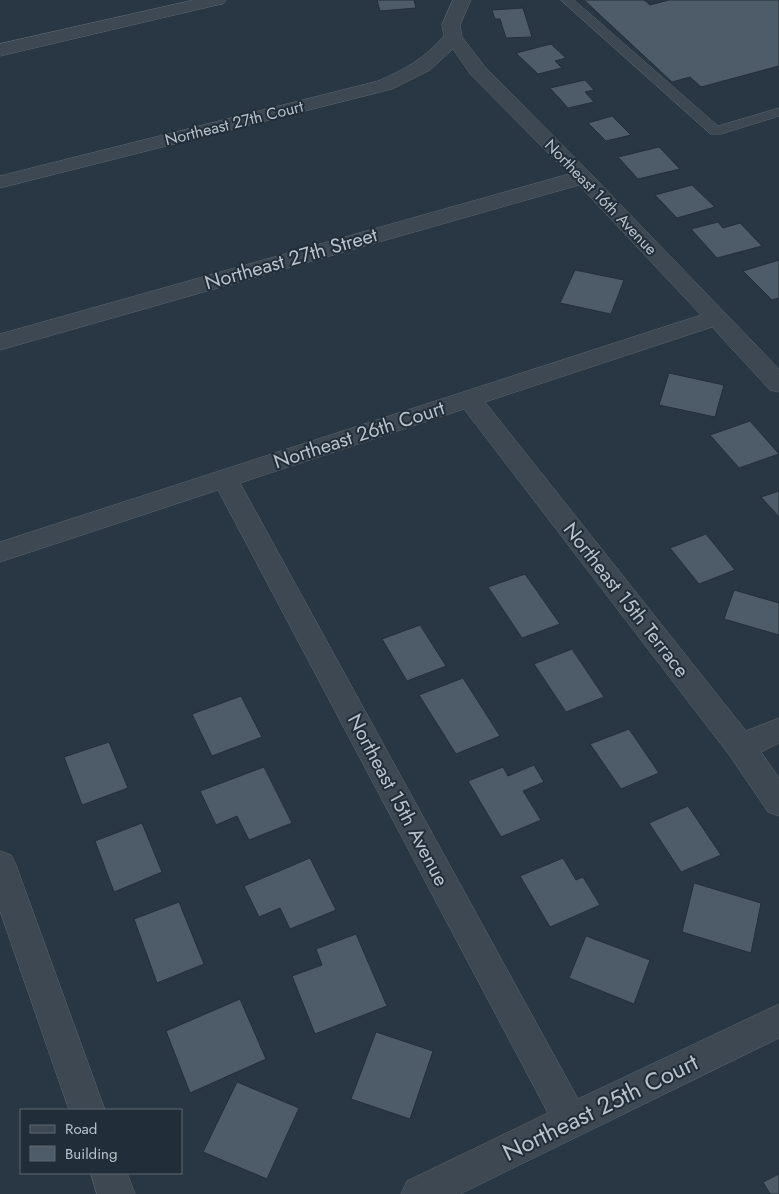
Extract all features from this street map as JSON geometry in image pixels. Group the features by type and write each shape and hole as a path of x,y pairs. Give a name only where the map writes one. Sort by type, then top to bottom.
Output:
{"street":[{"path":"0,50 217,0"},
{"path":"453,38 451,25 456,8 462,0"},
{"name":"Northeast 16th Avenue","path":"453,38 478,71 583,177 779,384"},
{"name":"Northeast 27th Court","path":"0,182 386,85 414,74 435,58 453,38"},
{"name":"Northeast 27th Street","path":"0,342 583,177"},
{"name":"Northeast 26th Court","path":"0,552 717,318"},
{"name":"Northeast 15th Terrace","path":"469,399 741,747 779,803"},
{"name":"Northeast 15th Avenue","path":"225,478 571,1121"},
{"path":"741,747 779,730"},
{"path":"0,865 87,1109"},
{"name":"Northeast 25th Court","path":"420,1194 779,1020"},
{"path":"109,1174 116,1194"}],"lane":[{"path":"567,0 716,131 779,112"}],"building":[{"path":"377,0 414,0 416,8 380,11"},
{"path":"584,0 644,0 650,5 669,0 779,0 779,66 701,87 690,77 672,82"},
{"path":"523,8 532,37 506,38 500,19 495,19 492,10"},
{"path":"551,44 566,58 555,61 562,68 538,74 516,53"},
{"path":"585,80 594,90 585,92 594,102 568,108 550,88"},
{"path":"612,116 631,135 606,141 588,123"},
{"path":"659,147 680,169 638,179 618,157"},
{"path":"692,185 715,207 677,218 655,195"},
{"path":"718,222 723,228 740,223 762,246 717,258 691,229"},
{"path":"779,260 779,298 772,300 743,271"},
{"path":"575,270 624,280 611,314 560,303"},
{"path":"669,373 724,385 715,417 659,405"},
{"path":"750,421 779,454 739,468 710,435"},
{"path":"779,491 779,517 761,497"},
{"path":"706,534 735,570 699,584 670,548"},
{"path":"525,574 560,624 522,638 488,587"},
{"path":"734,590 779,603 779,635 724,619"},
{"path":"420,625 446,666 407,681 382,639"},
{"path":"572,649 604,697 566,712 534,664"},
{"path":"463,678 500,736 456,754 419,695"},
{"path":"241,696 262,737 212,756 192,714"},
{"path":"629,729 659,773 621,789 590,744"},
{"path":"109,742 128,788 82,805 64,757"},
{"path":"534,765 544,782 523,791 541,820 501,837 468,781 503,767 508,776"},
{"path":"264,767 292,823 249,840 237,816 216,825 200,791"},
{"path":"688,806 721,855 681,872 649,823"},
{"path":"142,823 162,872 114,892 95,841"},
{"path":"310,858 336,910 290,929 280,908 259,917 244,886"},
{"path":"563,858 576,880 583,877 600,905 550,927 520,876"},
{"path":"694,883 761,903 751,953 682,932"},
{"path":"179,902 204,964 157,983 134,919"},
{"path":"356,934 387,1006 315,1034 292,976 322,965 316,949"},
{"path":"586,936 650,960 634,1004 569,978"},
{"path":"240,999 266,1059 190,1093 166,1031"},
{"path":"376,1032 433,1051 410,1119 351,1099"},
{"path":"237,1082 299,1108 267,1179 203,1152"},
{"path":"779,1174 779,1194 770,1194 763,1182"}]}
